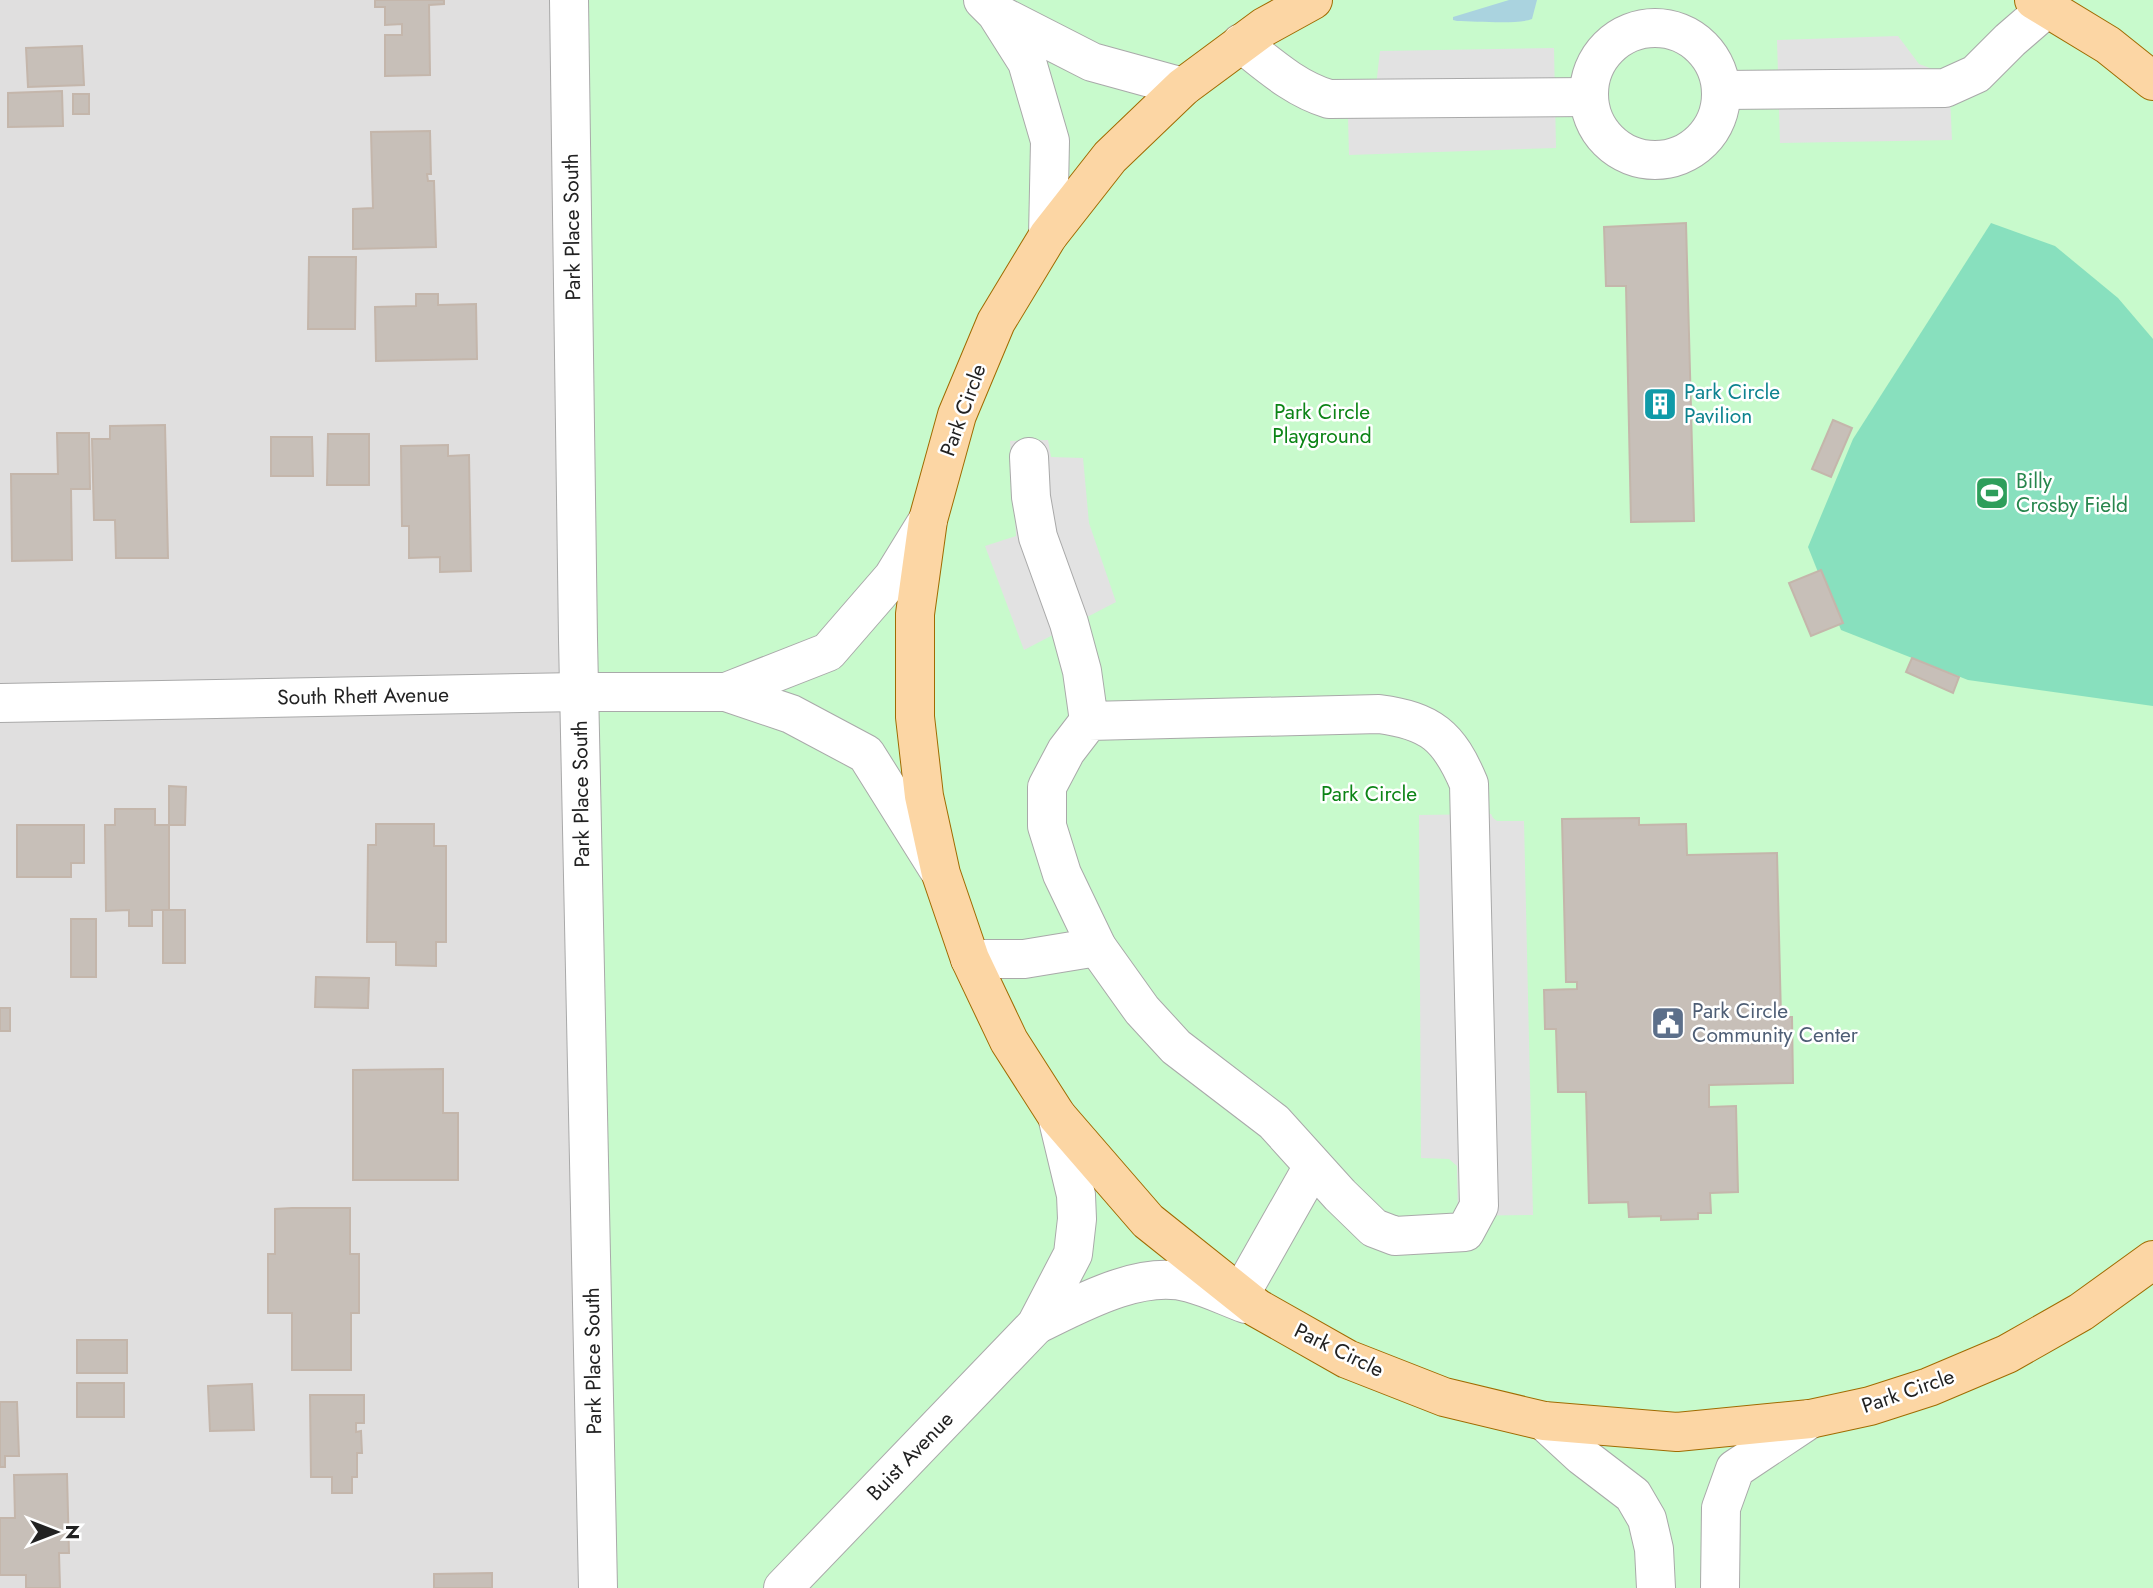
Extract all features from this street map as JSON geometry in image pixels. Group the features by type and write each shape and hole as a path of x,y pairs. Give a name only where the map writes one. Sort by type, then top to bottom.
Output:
{"main road":[{"name":"Park Circle","path":"1313,0 1264,27 1183,87 1110,157 1048,236 996,322 976,369 957,415 928,520 915,614 915,717 924,796 941,874 970,959 1009,1041 1057,1116 1148,1221 1248,1301 1347,1359 1444,1397 1544,1422 1677,1432 1810,1419 1870,1406 1929,1387 2007,1354 2081,1312 2152,1262"},
{"path":"2041,4 2108,45 2153,81"}],"street":[{"name":"Park Place South","path":"569,0 579,692 598,1588"},
{"path":"1721,90 1945,89 1976,74 2041,4"},
{"path":"989,6 1092,62 1183,87"},
{"path":"989,6 1027,62 1050,141 1048,236"},
{"path":"1652,26 1674,29 1694,39 1710,55 1719,75 1721,90 1717,119 1706,137 1689,152 1668,159 1646,160 1625,153 1607,141 1595,123 1589,97 1590,79 1598,59 1612,42 1631,31 1652,26"},
{"path":"1241,43 1296,85 1329,99 1589,97"},
{"path":"2108,45 2153,55"},
{"path":"1029,457 1031,497 1038,537 1069,623 1082,671 1088,721 1066,751 1047,787 1046,826 1062,874 1097,947 1142,1010 1176,1047 1274,1122 1374,1228 1395,1236 1465,1233 1479,1206 1469,784 1459,759 1444,740 1427,726 1402,717 1380,714 1088,721"},
{"name":"South Rhett Avenue","path":"726,692 828,652 893,577 928,520"},
{"name":"South Rhett Avenue","path":"0,704 579,692 726,692 791,714 866,754 941,874"},
{"path":"970,959 1024,958 1097,947"},
{"name":"Buist Avenue","path":"783,1588 1036,1325 1073,1254 1077,1219 1076,1195 1057,1116"},
{"path":"1248,1301 1313,1166"},
{"name":"Buist Avenue","path":"1036,1325 1095,1297 1143,1282 1189,1282 1248,1301"},
{"path":"1720,1588 1721,1508 1735,1469 1810,1419"},
{"path":"1544,1422 1582,1456 1633,1495 1647,1519 1654,1549 1656,1588"}],"shaded area":[{"path":"0,0 569,0 598,1588 0,1588"},
{"path":"1898,36 1919,64 1949,75 1952,140 1780,143 1777,40"},
{"path":"1554,48 1556,148 1349,155 1348,117 1376,86 1380,51"},
{"path":"1048,440 1051,457 1083,458 1089,523 1116,602 1024,650 985,546 1016,536 1010,441"},
{"path":"1491,814 1497,821 1524,821 1533,1215 1458,1216 1457,1166 1449,1159 1421,1158 1419,815"}],"green space":[{"name":"Park Circle","path":"570,0 2153,0 2153,1588 598,1588"},
{"name":"Billy Crosby Field","path":"1991,223 2055,246 2118,298 2153,339 2153,706 1968,680 1841,630 1808,547 1853,439"}],"water":[{"path":"1509,0 1537,0 1532,19 1506,22 1453,20 1453,17"}],"building":[{"path":"375,0 444,0 444,4 429,5 430,75 385,76 385,35 402,35 402,24 385,25 385,7 375,7"},
{"path":"82,46 84,85 28,87 26,48"},
{"path":"62,91 63,126 8,127 8,93"},
{"path":"73,94 89,94 89,114 73,114"},
{"path":"430,131 431,174 427,174 428,181 434,181 436,247 353,249 353,209 373,208 371,132"},
{"name":"Park Circle Pavilion","path":"1686,223 1694,521 1631,522 1626,286 1606,286 1604,227"},
{"path":"309,257 356,257 355,329 308,329"},
{"path":"416,294 438,294 438,305 476,304 477,359 376,361 375,307 416,306"},
{"path":"1833,420 1852,428 1831,477 1812,469"},
{"path":"165,425 168,558 116,558 115,520 94,520 92,439 110,439 110,426"},
{"path":"57,433 89,433 90,489 71,489 72,560 12,561 11,474 58,474"},
{"path":"328,434 369,434 369,485 327,485"},
{"path":"271,437 312,437 313,476 271,476"},
{"path":"448,445 448,456 469,455 471,571 440,572 440,557 409,558 409,526 402,526 401,446"},
{"path":"1821,570 1843,623 1811,636 1789,583"},
{"path":"1912,658 1959,677 1953,693 1906,672"},
{"path":"169,786 186,787 185,825 169,825"},
{"path":"115,809 155,809 155,825 169,825 169,910 152,910 152,926 129,926 129,910 106,911 105,825 115,825"},
{"name":"Park Circle Community Center","path":"1639,818 1639,825 1686,824 1687,855 1777,853 1781,1017 1792,1017 1793,1083 1709,1085 1709,1107 1736,1106 1738,1192 1710,1193 1711,1213 1698,1213 1698,1219 1629,1217 1628,1202 1589,1203 1586,1092 1558,1092 1556,1029 1545,1029 1544,990 1577,989 1577,982 1566,982 1562,819"},
{"path":"376,824 434,824 434,846 446,846 446,942 436,942 436,966 396,965 396,942 367,942 368,845 376,845"},
{"path":"17,825 84,825 84,863 71,863 71,877 17,877"},
{"path":"163,910 185,910 185,963 163,963"},
{"path":"71,919 96,919 96,977 71,977"},
{"path":"316,977 369,978 368,1008 315,1007"},
{"path":"0,1008 10,1008 10,1031 0,1031"},
{"path":"443,1069 443,1113 458,1113 458,1180 353,1180 353,1070"},
{"path":"350,1208 350,1254 359,1254 359,1313 351,1313 351,1370 292,1370 292,1313 268,1313 268,1254 275,1254 275,1209"},
{"path":"77,1340 127,1340 127,1373 77,1373"},
{"path":"77,1383 124,1383 124,1417 77,1417"},
{"path":"252,1384 254,1430 210,1431 208,1386"},
{"path":"310,1395 364,1395 364,1423 356,1423 356,1432 361,1431 362,1453 357,1453 357,1477 352,1477 352,1493 332,1493 332,1477 311,1477"},
{"path":"0,1402 17,1402 19,1456 5,1456 5,1467 0,1467"},
{"path":"67,1474 69,1553 59,1553 60,1588 26,1588 26,1575 0,1575 0,1518 15,1518 14,1475"},
{"path":"492,1573 492,1588 434,1588 434,1574"}],"place":[{"name":"Park Circle Pavilion","path":"1660,404"},
{"name":"Billy Crosby Field","path":"1992,493"},
{"name":"Park Circle Community Center","path":"1668,1023"}],"park label":[{"name":"Park Circle Playground","path":"1322,424"}]}
